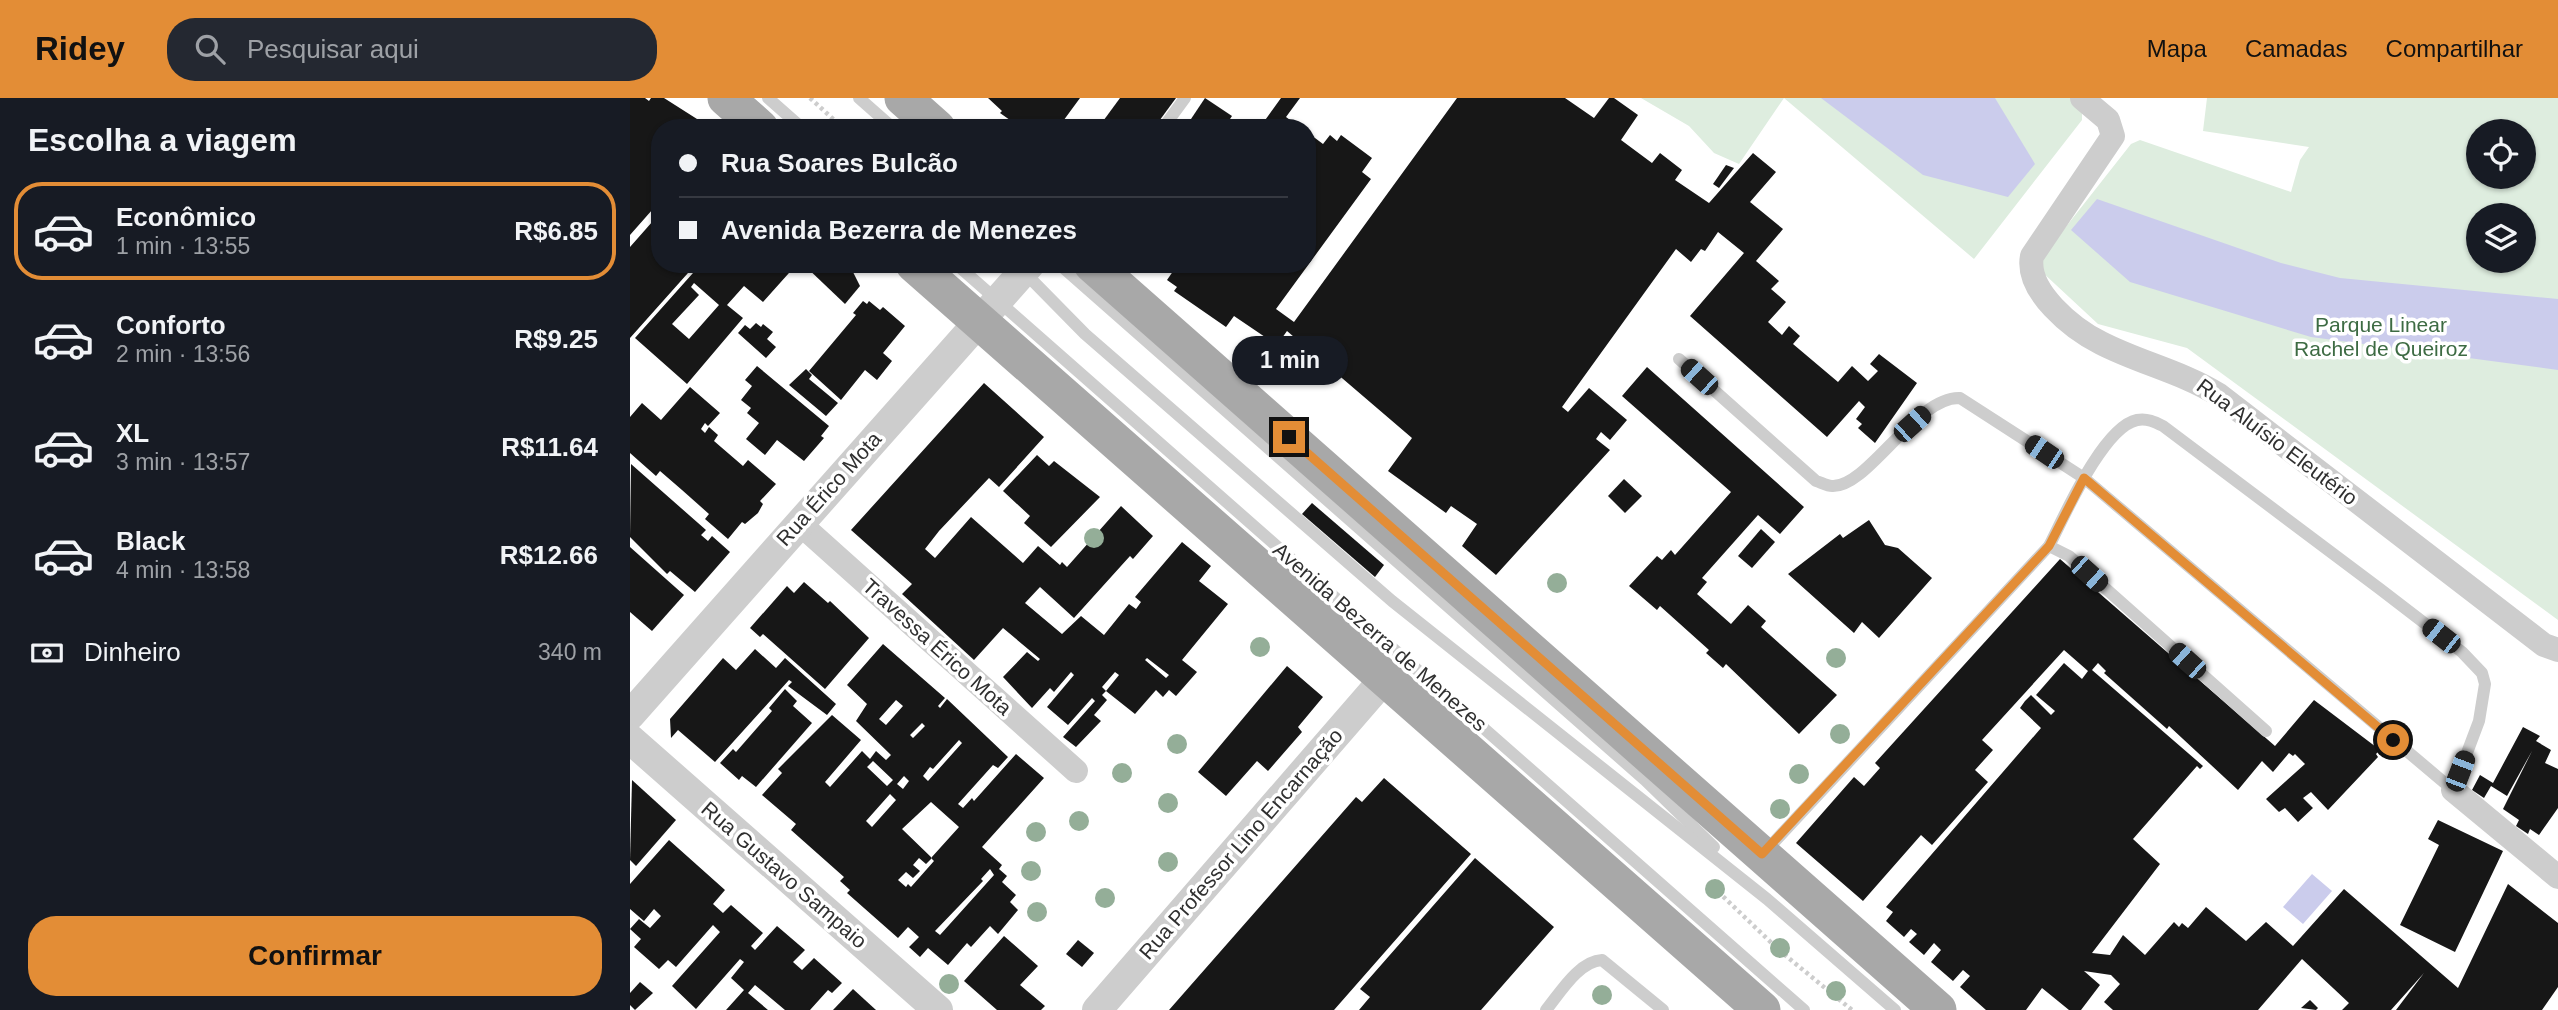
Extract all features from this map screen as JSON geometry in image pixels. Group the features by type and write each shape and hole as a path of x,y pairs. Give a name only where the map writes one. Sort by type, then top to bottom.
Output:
{"main road":[{"path":"726,98 768,107"},
{"name":"Avenida Bezerra de Menezes","path":"928,273 988,311 1385,678 1762,1010"},
{"path":"1102,273 1938,1010"}],"street":[{"name":"Rua Aluísio Eleutério","path":"2095,104 2112,127 2113,136 2032,256 2032,276 2047,298 2100,343 2192,379 2219,395 2544,645 2558,650"},
{"name":"Rua Érico Mota","path":"630,715 988,311 1018,273"},
{"name":"Travessa Érico Mota","path":"799,523 1076,771"},
{"name":"Rua Professor Lino Encarnação","path":"1097,1010 1385,678"},
{"name":"Rua Gustavo Sampaio","path":"630,739 938,1010"},
{"path":"2453,790 2558,877"}],"lane":[{"path":"859,98 916,113"},
{"path":"1170,119 1185,98"},
{"path":"768,107 787,119"},
{"name":"Avenida Bezerra de Menezes","path":"962,273 988,311 1804,1010"},
{"name":"Avenida Bezerra de Menezes","path":"1029,273 1086,334 1392,601 1767,898 1895,1010"},
{"name":"Avenida Bezerra de Menezes","path":"1069,273 1645,779 1767,898"},
{"path":"1679,359 1816,481 1832,486 1844,483 1929,409 1952,398 1960,398 2084,478 2453,790 2479,721 2485,684 2482,673 2462,652 2156,423 2137,420 2115,435 2084,478 2049,546 1762,854"},
{"path":"2049,546 2069,556 2266,731"},
{"path":"1546,1010 1581,969 1593,960 1602,960 1663,1010"}],"path":[{"path":"810,98 833,119"}],"green space":[{"path":"1641,98 1784,98 1739,164 1714,153 1689,126"},
{"path":"1784,98 2070,98 2082,112 2082,120 1974,259"},
{"name":"Parque Linear Rachel de Queiroz","path":"2207,98 2558,98 2558,620 2187,348 2098,324 2041,271 2043,256 2131,144 2140,140 2291,192 2300,160 2309,147 2203,131"}],"water":[{"path":"1821,98 1995,98 2035,164 2008,197 1923,175"},
{"path":"2097,199 2281,263 2340,278 2558,299 2558,370 2311,337 2130,282 2071,230"},
{"path":"2312,874 2332,891 2303,924 2283,907"}],"building":[{"path":"630,98 645,98 649,101 651,98 664,98 697,119 651,119 651,211 630,235"},
{"path":"988,98 1080,98 1065,119 1008,119 1000,113 1002,111"},
{"path":"1120,98 1176,98 1161,119 1105,119"},
{"path":"1205,98 1232,116 1230,119 1191,119"},
{"path":"1281,98 1300,98 1286,117 1289,119 1266,119"},
{"path":"1457,98 1565,98 1594,118 1609,98 1614,98 1638,115 1621,140 1652,163 1660,153 1682,170 1675,180 1709,203 1753,153 1776,172 1750,202 1783,229 1756,261 1779,281 1771,289 1786,302 1768,322 1782,335 1789,326 1800,336 1793,344 1838,382 1852,366 1868,381 1878,371 1870,364 1879,354 1917,383 1875,443 1858,428 1862,424 1856,419 1865,407 1859,401 1827,437 1690,316 1744,253 1718,232 1705,251 1701,249 1691,262 1676,249 1562,407 1568,412 1589,388 1627,420 1610,440 1601,432 1596,439 1610,450 1496,575 1462,546 1477,524 1451,506 1446,513 1388,471 1412,438 1287,331 1277,345 1234,316 1226,327 1174,291 1177,287 1167,280 1172,273 1302,273 1276,309 1294,322"},
{"path":"1330,135 1337,141 1341,135 1372,158 1362,172 1371,179 1316,254 1316,139 1323,144"},
{"path":"1726,165 1734,168 1719,188 1713,184"},
{"path":"651,223 651,273 688,273 630,338 630,247"},
{"path":"693,273 789,273 763,302 744,286 727,305 743,318 687,384 635,338","holes":["694,283 719,305 689,339 672,324 699,295 691,287"]},
{"path":"812,273 854,273 860,286 845,304"},
{"path":"863,301 867,304 869,301 880,310 883,307 905,326 883,353 892,361 877,380 865,370 841,400 809,371 856,315 853,313"},
{"path":"756,323 761,327 763,324 773,332 767,339 776,347 766,358 738,333 745,325 750,329"},
{"path":"757,366 829,426 821,436 824,438 804,461 777,440 765,455 746,439 759,423 747,413 751,408 741,400 752,386 745,380"},
{"path":"1647,367 1804,507 1780,534 1758,515 1702,578 1707,582 1697,594 1731,624 1748,605 1766,621 1761,627 1837,695 1799,734 1726,664 1723,668 1706,653 1709,650 1660,606 1657,610 1629,586 1657,556 1662,560 1671,550 1675,555 1731,492 1622,396"},
{"path":"806,369 812,375 809,379 838,403 826,416 789,385"},
{"path":"984,383 1044,437 999,487 989,478 925,549 935,558 971,517 1023,563 1038,546 1060,565 1062,562 1067,567 1121,506 1153,536 1133,559 1130,556 1074,618 1040,587 1025,603 1062,634 1081,616 1104,635 1129,604 1136,609 1141,602 1135,597 1182,542 1211,566 1199,581 1228,604 1182,660 1197,672 1176,696 1169,690 1163,697 1156,690 1135,714 1106,691 1102,695 1107,700 1094,715 1101,721 1076,747 1063,737 1095,701 1092,698 1068,725 1047,707 1074,675 1071,672 1054,692 1050,688 1032,708 1003,677 1027,652 1038,661 1040,659 1003,628 974,660 902,594 912,584 851,530","holes":["1147,658 1169,675 1166,678 1145,660","1115,672 1119,675 1106,691 1102,687"]},
{"path":"690,387 720,413 708,426 705,423 701,429 705,433 709,427 718,435 714,441 743,466 748,460 776,484 760,501 763,504 758,513 745,524 742,522 728,539 705,519 709,514 682,490 660,471 656,476 630,453 630,417 642,403 661,420"},
{"path":"1037,455 1049,466 1054,461 1100,497 1051,547 1024,523 1030,516 1003,491"},
{"path":"631,464 706,530 701,535 708,541 712,536 730,552 695,592 670,571 667,574 630,537"},
{"path":"1624,479 1642,496 1625,513 1608,496"},
{"path":"1312,503 1384,565 1375,577 1302,514"},
{"path":"1869,520 1885,545 1898,548 1932,578 1879,638 1862,622 1854,633 1788,574 1840,534 1843,538"},
{"path":"1761,529 1775,542 1752,568 1738,556"},
{"path":"630,547 684,595 652,631 630,612"},
{"path":"2060,559 2275,746 2314,700 2380,750 2376,754 2378,757 2328,810 2311,792 2303,798 2313,808 2298,822 2285,808 2279,812 2266,799 2305,764 2295,754 2293,756 2289,753 2273,772 2262,761 2238,790 2169,726 2167,729 2104,673 2106,671 2098,663 2092,670 2203,766 2200,769 2197,766 2133,839 2160,864 2092,953 2110,955 2123,935 2145,955 2174,922 2179,927 2182,923 2188,928 2206,907 2246,941 2266,922 2293,946 2344,889 2458,988 2508,884 2558,923 2558,987 2542,1010 2396,1010 2424,973 2391,1010 2342,1010 2349,1003 2302,959 2258,1010 2113,1010 2104,1002 2120,984 2111,975 2084,971 2100,985 2081,1010 2069,1010 2042,988 2026,1010 1986,1010 1960,987 1970,976 1963,970 1953,981 1931,962 1941,950 1934,943 1924,955 1909,942 1917,934 1911,929 1904,937 1886,921 1893,912 1886,907 2041,728 2020,708 2025,701 2031,695 2051,715 2055,711 2036,695 2064,663 2082,679 2088,671 2064,650 1982,740 1993,750 1975,770 1988,782 1932,845 1921,835 1863,901 1796,843 1854,777 1864,786 1880,768 1875,763"},
{"path":"804,582 828,603 830,601 869,638 825,689 763,634 760,637 750,628 787,586 794,593"},
{"path":"883,644 945,698 938,706 940,708 947,699 1008,757 998,768 993,765 958,804 963,808 972,798 974,801 1016,754 1044,778 982,847 1002,865 999,869 1007,876 1002,882 1016,895 1010,902 1018,910 998,934 990,926 971,947 967,943 948,965 928,948 920,957 909,947 919,937 908,927 898,938 847,893 850,890 840,881 844,877 791,830 796,824 762,795 782,773 778,769 832,715 861,740 825,782 830,787 862,751 870,759 876,751 886,760 891,755 856,721 867,704 847,685","holes":["896,700 903,706 886,725 879,719","922,723 925,726 913,738 910,735","959,740 962,743 928,781 923,776 930,767 933,769","873,761 893,780 887,786 867,767","904,776 909,781 903,789 897,784","890,794 896,800 872,827 866,821","931,802 959,827 931,857 902,829","919,858 926,864 932,858 934,861 911,887 908,884 906,887 898,880 906,872 913,878 920,871 913,865","990,869 994,875 940,935 935,931 983,881 981,879"]},
{"path":"755,649 776,668 785,658 836,704 827,715 788,686 792,682 789,680 715,762 678,730 671,738 670,719 723,658 736,670"},
{"path":"1287,666 1323,697 1298,727 1302,732 1268,771 1257,761 1226,796 1198,772"},
{"path":"785,689 797,701 793,706 812,723 756,787 742,776 739,780 720,763 733,749 736,752 772,711 769,708"},
{"path":"2523,727 2540,736 2536,741 2551,750 2545,763 2558,769 2558,808 2539,835 2530,829 2528,834 2516,826 2519,820 2503,809 2532,751 2507,796 2491,786 2484,798 2472,790 2480,775 2493,783"},
{"path":"1384,778 1471,854 1334,1010 1169,1010 1356,797 1362,802"},
{"path":"632,780 676,820 636,866 630,860"},
{"path":"2438,820 2503,851 2455,952 2400,925 2439,845 2428,839"},
{"path":"669,840 725,890 713,904 723,913 731,905 763,933 751,946 755,950 777,926 805,950 793,962 802,970 814,958 842,983 832,993 828,990 810,1010 785,1010 755,985 748,993 768,1010 726,1010 744,990 731,978 744,962 740,959 696,1009 672,986 720,932 713,925 676,967 668,960 659,969 634,947 641,939 630,929 639,919 650,928 661,916 654,909 644,921 630,909 630,884"},
{"path":"1475,858 1554,927 1481,1010 1359,1010 1370,997 1360,989"},
{"path":"1004,936 1038,966 1020,985 1045,1006 1041,1010 997,1010 964,981"},
{"path":"1078,940 1094,953 1082,967 1066,954"},
{"path":"640,982 653,993 635,1010 630,1005 630,993"},
{"path":"853,989 876,1010 833,1010"},
{"path":"2310,1000 2318,1008 2316,1010 2301,1008"}],"route":[{"path":"1289,437 1762,854 2049,546 2084,478 2393,740"}]}
